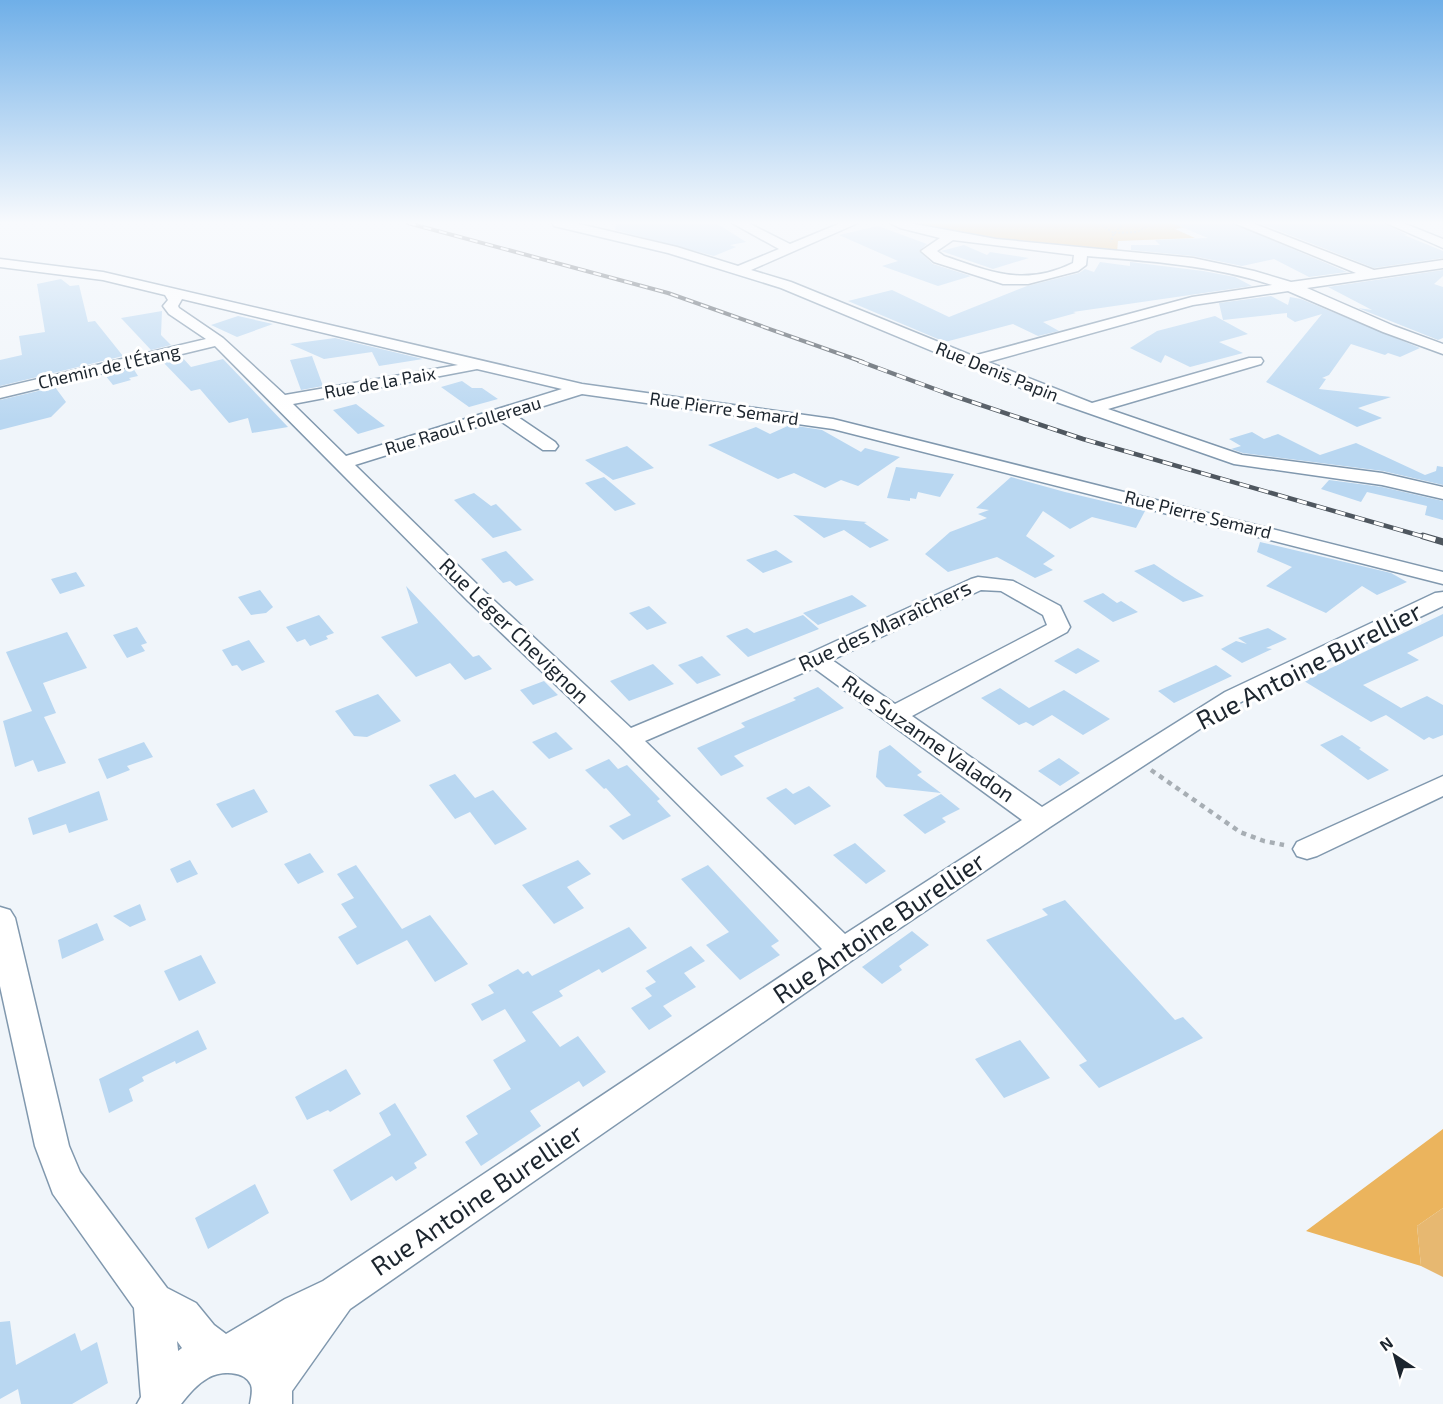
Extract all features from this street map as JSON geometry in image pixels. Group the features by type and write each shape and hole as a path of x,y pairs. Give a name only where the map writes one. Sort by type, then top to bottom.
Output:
{"street":[{"name":"Rue Pierre Semard","path":"130,289 175,303 205,298 478,366 582,389 833,424 1443,578"},
{"name":"Rue Denis Papin","path":"794,289 971,362 1092,408 1240,460 1382,480 1443,494"},
{"path":"971,362 1192,301 1274,289"},
{"path":"1296,289 1395,334 1443,349"},
{"path":"175,303 187,309 205,298"},
{"name":"Rue Léger Chevignon","path":"175,303 281,401 476,596 628,740 843,951"},
{"name":"Chemin de l'Étang","path":"0,393 218,341"},
{"path":"1092,408 1255,361"},
{"name":"Rue de la Paix","path":"281,401 478,366"},
{"name":"Rue Raoul Follereau","path":"343,463 582,389"},
{"path":"502,414 549,446"},
{"name":"Rue des Maraîchers","path":"628,740 816,659 978,582 1006,585 1052,611 1059,627 894,715"},
{"name":"Rue Antoine Burellier","path":"159,1401 173,1381 187,1368 204,1358 228,1353 299,1313 337,1295 843,951 1233,697 1443,598"},
{"name":"Rue Suzanne Valadon","path":"816,659 1041,820"},
{"path":"1306,849 1443,785"},
{"path":"0,918 52,1146 66,1182 112,1242 153,1302 182,1317 200,1339 228,1353 246,1355 262,1367 271,1395"},
{"name":"Rue Antoine Burellier","path":"271,1395 337,1295"},
{"path":"153,1302 155,1335 161,1365 159,1401"}],"path":[{"path":"1136,760 1240,832 1264,841 1306,849"}],"shaded area":[{"path":"1443,1129 1443,1208 1417,1226 1421,1266 1306,1231"},
{"path":"1443,1208 1443,1277 1421,1266 1417,1226"}],"building":[{"path":"38,289 80,289 88,322 95,321 123,356 0,386 0,360 22,355 19,336 45,332"},
{"path":"1021,289 1235,289 1073,312 1076,313 1043,322 1059,331 1038,336 1013,324 945,342 848,301 892,290 949,317"},
{"path":"1331,289 1443,289 1443,338 1438,340 1358,308 1372,310"},
{"path":"1271,296 1288,305 1290,297 1301,299 1420,348 1400,357 1388,353 1385,355 1351,344 1329,375 1322,378 1326,379 1319,389 1391,397 1358,408 1382,418 1357,427 1266,382 1322,314 1295,322 1287,317 1287,313 1223,320 1219,303"},
{"path":"162,311 161,335 171,345 151,350 121,318"},
{"path":"238,316 273,324 237,337 211,325"},
{"path":"1215,316 1248,334 1219,342 1243,353 1190,367 1165,355 1161,363 1130,348 1157,331"},
{"path":"335,338 423,359 379,366 372,352 324,359 290,344"},
{"path":"181,356 191,367 223,359 288,427 252,433 248,418 229,423 200,389 191,391 162,361"},
{"path":"312,356 323,386 301,390 290,360"},
{"path":"133,368 138,376 113,385 105,375"},
{"path":"462,381 472,388 482,388 498,399 469,407 441,387"},
{"path":"55,387 66,402 51,417 0,430 0,400"},
{"path":"356,404 385,426 358,434 333,410"},
{"path":"790,425 822,430 861,452 865,448 900,457 858,486 841,480 825,488 794,473 778,479 708,445 756,427 770,434"},
{"path":"1252,432 1264,439 1278,434 1320,455 1356,443 1425,475 1436,471 1437,466 1443,467 1443,485 1383,471 1243,453 1231,449 1241,446 1229,439"},
{"path":"627,446 654,468 613,480 585,460"},
{"path":"896,467 954,474 940,497 918,492 916,499 910,498 910,501 887,498"},
{"path":"604,477 636,504 615,511 585,483"},
{"path":"1011,477 1145,511 1136,528 1092,517 1070,529 1043,511 1026,536 1055,556 1043,564 1053,570 1035,578 997,557 948,572 925,554 950,532 987,518 978,514 989,510 976,508"},
{"path":"1329,480 1382,487 1443,501 1443,520 1425,515 1427,506 1367,492 1361,502 1321,489"},
{"path":"474,493 491,506 496,504 522,530 493,538 454,500"},
{"path":"793,515 867,522 864,523 889,540 870,548 844,530 824,538"},
{"path":"1260,542 1391,573 1407,582 1377,595 1362,586 1326,613 1266,586 1292,567 1257,552"},
{"path":"776,550 793,562 763,573 746,560"},
{"path":"506,551 534,580 516,586 510,581 503,583 481,559"},
{"path":"1154,564 1204,596 1183,602 1134,571"},
{"path":"76,572 85,586 60,594 51,579"},
{"path":"406,586 473,657 479,655 492,669 465,680 450,663 416,677 381,637 418,623"},
{"path":"260,590 273,607 266,613 251,615 238,597"},
{"path":"1103,593 1117,603 1121,601 1138,612 1113,622 1083,601"},
{"path":"852,595 867,606 818,625 803,613"},
{"path":"649,606 667,623 647,630 629,613"},
{"path":"1443,614 1443,636 1407,653 1419,660 1363,685 1401,708 1427,696 1443,705 1443,735 1424,740 1386,715 1371,722 1304,681"},
{"path":"319,615 334,633 326,636 328,639 310,646 305,639 297,642 286,627"},
{"path":"803,615 819,629 748,657 726,636 747,628 754,633"},
{"path":"137,627 147,643 141,645 145,651 127,658 113,635"},
{"path":"1268,628 1287,639 1266,648 1272,649 1242,663 1221,649 1236,641 1247,644 1238,638"},
{"path":"67,632 87,668 43,683 56,713 44,717 66,763 38,772 33,760 15,767 3,721 32,711 6,652"},
{"path":"249,640 265,662 242,671 237,665 232,666 222,650"},
{"path":"1078,648 1100,661 1076,674 1054,661"},
{"path":"702,656 721,675 697,684 678,665"},
{"path":"653,664 674,684 629,701 610,681"},
{"path":"1216,665 1232,676 1174,703 1158,691"},
{"path":"544,681 558,695 533,705 520,690"},
{"path":"818,687 844,708 734,756 744,766 721,776 697,748 745,727 741,723 796,700 793,698"},
{"path":"1000,688 1029,708 1064,690 1110,719 1083,735 1052,715 1033,726 1026,722 1019,725 981,698"},
{"path":"378,694 401,721 367,737 354,736 335,711"},
{"path":"556,732 573,749 549,759 532,742"},
{"path":"1342,735 1389,770 1368,780 1320,745"},
{"path":"144,742 153,757 127,766 130,770 107,779 98,759"},
{"path":"890,745 922,772 917,775 941,793 886,787 876,777 879,751"},
{"path":"1059,758 1080,773 1060,786 1038,771"},
{"path":"609,759 618,769 627,765 660,799 657,801 671,816 623,840 609,826 631,815 606,788 604,789 585,770"},
{"path":"455,774 475,798 493,790 527,829 495,845 470,812 455,819 429,785"},
{"path":"809,786 831,806 795,825 766,798 786,788 793,794"},
{"path":"254,789 268,812 232,828 216,804"},
{"path":"99,791 108,820 69,833 66,824 33,835 28,818"},
{"path":"941,794 960,809 942,818 946,822 925,834 903,815"},
{"path":"855,843 886,871 866,884 833,855"},
{"path":"310,853 324,872 298,884 284,864"},
{"path":"190,860 198,874 177,883 170,869"},
{"path":"578,860 591,874 567,887 584,908 554,924 522,885"},
{"path":"356,865 402,929 430,915 468,964 435,982 407,940 357,965 338,937 357,927 341,904 354,898 337,874"},
{"path":"708,865 779,941 771,946 780,955 740,980 706,945 729,932 681,879"},
{"path":"1065,900 1175,1020 1183,1017 1203,1038 1099,1088 1079,1065 1087,1061 986,940 1048,915 1042,909"},
{"path":"140,904 146,920 130,927 113,916"},
{"path":"97,923 104,940 62,959 58,940"},
{"path":"629,927 647,948 602,973 599,969 559,991 563,996 532,1012 560,1047 578,1036 606,1072 583,1087 579,1081 530,1111 541,1126 481,1166 465,1142 478,1134 466,1116 511,1089 493,1060 526,1041 505,1009 482,1021 471,1004 494,993 488,985 518,969 523,974 528,971 532,976"},
{"path":"912,931 929,945 899,966 902,970 882,984 862,967"},
{"path":"691,946 705,961 684,973 696,987 663,1006 672,1016 649,1030 631,1008 652,996 645,988 656,982 646,971"},
{"path":"201,955 216,983 179,1001 164,971"},
{"path":"198,1030 207,1049 142,1077 144,1081 129,1089 133,1101 109,1113 99,1079"},
{"path":"1020,1040 1050,1078 1004,1098 975,1059"},
{"path":"346,1069 361,1094 330,1112 328,1110 307,1120 295,1097"},
{"path":"395,1103 427,1155 414,1163 417,1168 396,1181 392,1176 351,1201 333,1170 391,1135 379,1113"},
{"path":"255,1184 269,1213 208,1249 195,1218"},
{"path":"10,1321 16,1365 75,1333 81,1351 97,1342 108,1383 72,1404 21,1404 18,1389 0,1399 0,1322"}],"railway":[{"path":"651,289 863,362"},
{"path":"859,361 951,395 1083,439 1428,538"},
{"path":"1423,536 1443,542"}]}
